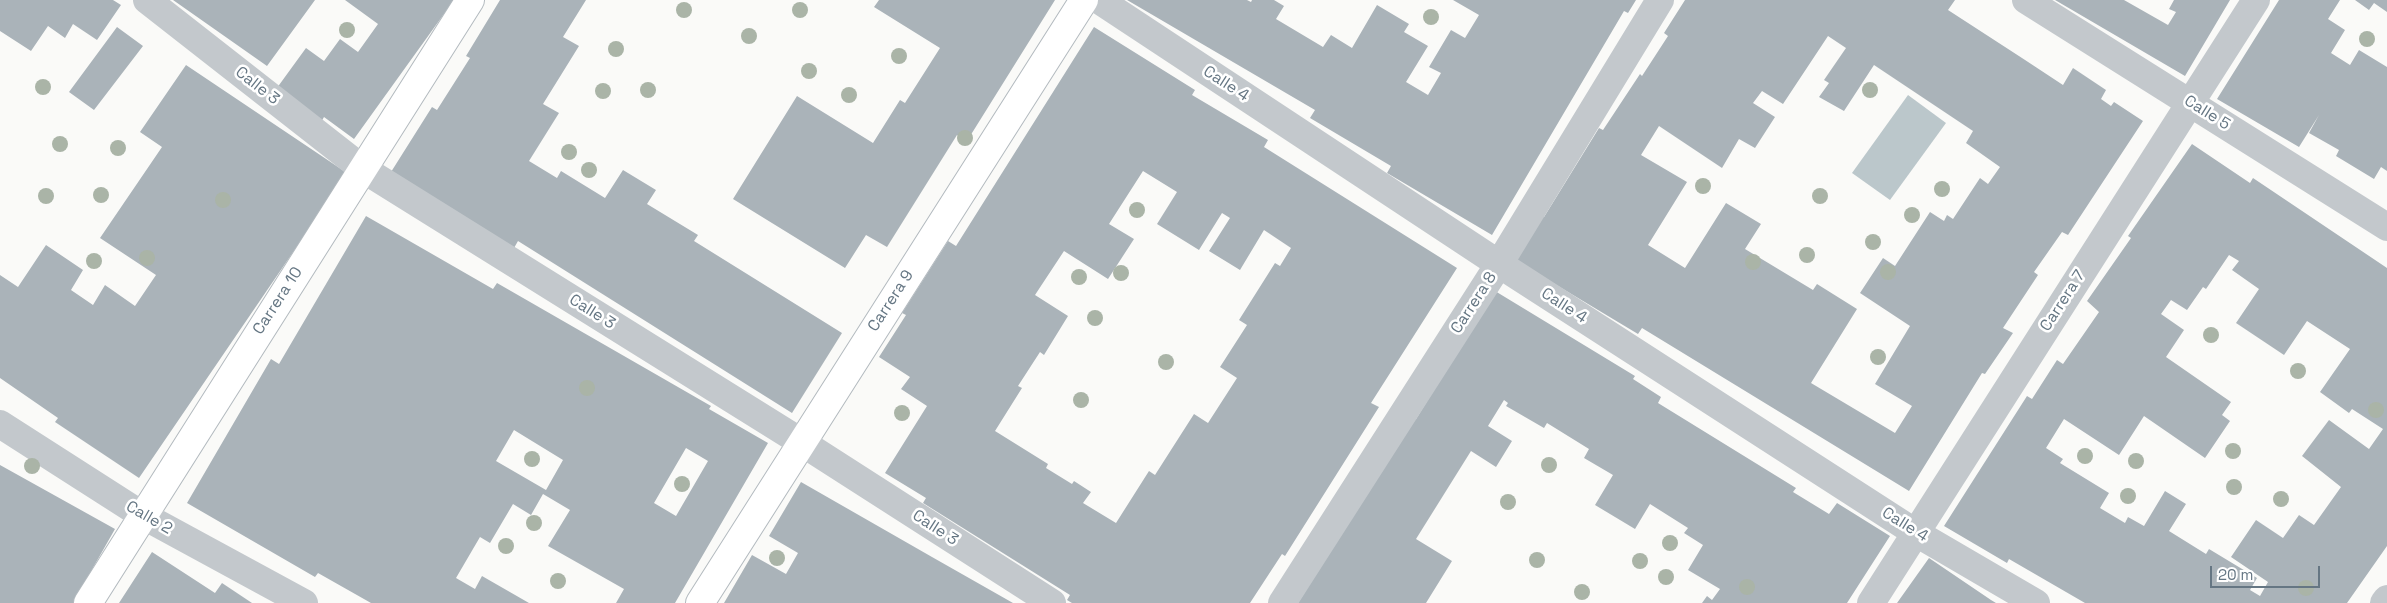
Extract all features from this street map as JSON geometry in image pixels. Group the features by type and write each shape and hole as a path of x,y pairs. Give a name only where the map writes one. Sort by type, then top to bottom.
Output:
{"main road":[{"name":"Carrera 10","path":"88,603 470,0"},
{"name":"Carrera 9","path":"700,603 1084,0"}],"street":[{"name":"Calle 3","path":"147,0 362,169 801,442 1052,603"},
{"name":"Calle 4","path":"1099,0 1499,264 1916,533 2036,603"},
{"name":"Carrera 8","path":"1282,603 1499,264 1660,0"},
{"name":"Calle 5","path":"2026,0 2191,102 2387,228"},
{"name":"Carrera 7","path":"1871,603 2256,0"},
{"name":"Calle 2","path":"0,424 142,515 304,603"},
{"path":"2384,603 2387,599"}],"shaded area":[{"path":"1908,95 1946,123 1890,200 1852,173"}],"building":[{"path":"0,0 113,0 121,5 97,40 73,24 65,38 48,26 31,51 0,31"},
{"path":"173,0 315,0 267,66"},
{"path":"345,0 454,0 354,139 324,117 320,124 274,92 306,48 324,61 340,39 358,52 378,24"},
{"path":"500,0 586,0 563,37 579,46 543,104 559,113 529,161 557,178 561,171 605,198 623,170 656,190 647,204 698,235 694,241 842,333 792,413 518,241 514,248 391,172 432,107 437,110 470,58 466,56"},
{"path":"879,0 1055,0 967,141 957,135 887,247 866,235 845,268 733,199 797,96 873,143 900,100 905,103 940,48 874,7"},
{"path":"1127,0 1247,0 1251,2 1252,0 1274,0 1284,6 1276,19 1323,47 1331,35 1352,48 1377,5 1409,24 1404,32 1428,46 1406,82 1428,95 1441,73 1429,67 1451,30 1465,38 1479,15 1453,0 1636,0 1628,13 1624,11 1492,235 1387,173 1391,166 1310,118 1315,110"},
{"path":"1685,0 1955,0 1948,10 2063,85 2073,68 2106,90 2101,99 2111,106 2114,102 2143,121 2068,235 2062,232 2034,272 2038,275 2003,328 2013,333 1985,374 1982,373 1909,491 1642,328 1638,334 1513,259 1540,215 1544,217 1599,128 1603,130 1640,74 1642,76 1668,36 1664,33","holes":["1828,36 1846,48 1824,80 1829,83 1819,97 1844,111 1874,65 1973,131 1966,143 2000,167 1988,184 1980,178 1953,219 1947,215 1944,221 1930,212 1895,266 1883,258 1860,293 1910,326 1875,384 1912,406 1895,433 1811,383 1857,309 1817,284 1813,290 1745,249 1761,224 1726,203 1685,268 1648,245 1687,182 1641,155 1659,126 1722,168 1739,139 1755,148 1775,117 1753,103 1762,91 1783,104"]},
{"path":"2055,0 2124,0 2168,25 2176,12 2169,9 2174,0 2230,0 2185,76"},
{"path":"2279,0 2340,0 2328,19 2345,30 2331,53 2350,65 2359,50 2387,67 2387,171 2381,167 2374,179 2336,156 2339,150 2309,133 2319,115 2299,147 2217,99"},
{"path":"2355,0 2387,0 2387,12 2374,3 2369,10"},
{"path":"117,27 143,46 94,110 69,92"},
{"path":"1094,27 1195,90 1192,95 1268,140 1264,147 1457,268 1371,403 1379,407 1285,556 1282,554 1250,603 1072,603 1067,600 1070,595 923,503 926,498 885,473 927,406 901,389 910,377 879,357 906,315 902,313 948,241 956,246","holes":["1143,171 1177,192 1157,224 1199,250 1222,213 1230,218 1209,251 1240,270 1264,230 1291,248 1280,266 1275,263 1239,320 1247,325 1220,367 1237,378 1208,423 1194,414 1155,475 1149,471 1116,523 1083,503 1091,492 1074,481 1072,484 1046,468 1048,464 995,431 1022,388 1018,386 1040,352 1044,355 1068,316 1035,295 1064,251 1108,279 1134,239 1109,224"]},
{"path":"186,65 347,173 139,478 55,422 58,418 0,378 0,275 18,287 46,245 83,270 71,290 93,305 105,285 135,306 156,275 100,238 162,147 140,132"},
{"path":"2192,144 2250,183 2253,178 2387,268 2387,546 2347,603 2085,603 2009,559 2007,563 1944,526 2027,396 2032,399 2057,360 2063,364 2099,312 2087,301 2131,238 2128,236","holes":["2229,255 2239,261 2232,270 2259,289 2236,323 2284,355 2307,321 2350,349 2320,392 2349,413 2352,409 2383,429 2369,449 2329,420 2302,456 2341,487 2314,525 2299,515 2283,538 2256,520 2231,557 2268,582 2260,596 2250,590 2257,578 2209,549 2206,554 2169,531 2186,504 2165,491 2144,526 2128,517 2125,523 2100,508 2109,493 2060,463 2063,459 2046,448 2064,419 2119,455 2144,416 2205,458 2230,421 2222,415 2231,402 2166,357 2184,330 2161,314 2171,300 2187,310 2203,287 2206,289"]},
{"path":"366,216 493,289 497,283 711,406 709,409 768,443 675,603 616,603 624,589 548,546 570,510 543,494 531,515 513,504 490,543 480,537 456,578 475,589 482,576 529,603 371,603 318,573 315,577 187,503 271,359 279,364","holes":["514,430 563,460 546,490 496,461","686,448 708,461 676,516 654,503"]},
{"path":"1495,291 1635,376 1633,379 1661,397 1658,403 1796,488 1793,492 1829,514 1837,503 1890,536 1847,603 1702,603 1707,596 1712,600 1720,589 1688,570 1703,545 1684,533 1688,528 1650,504 1635,529 1595,505 1613,475 1584,458 1589,449 1547,423 1544,428 1506,406 1508,403 1504,400 1488,426 1512,441 1496,467 1471,451 1416,539 1452,561 1426,603 1298,603 1413,417 1416,419"},
{"path":"0,465 115,529 73,603 0,603"},
{"path":"801,482 1013,603 724,603 752,555 786,574 798,553 769,536"},
{"path":"152,552 215,593 222,583 252,603 119,603"},
{"path":"1929,558 1991,600 1996,603 1897,603"}]}
